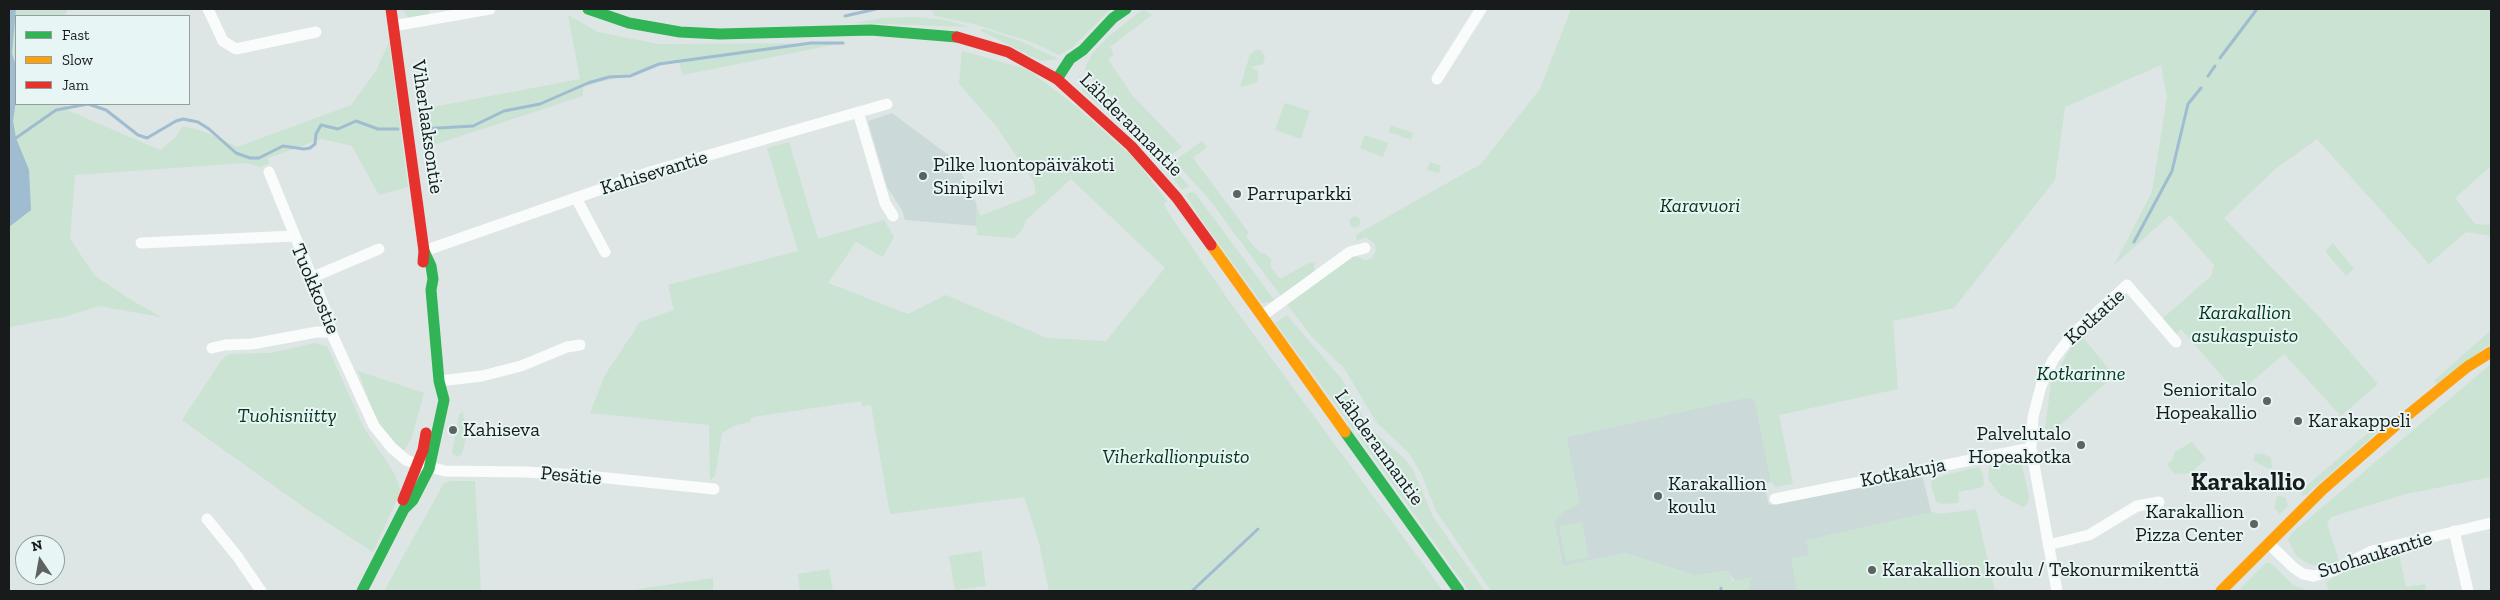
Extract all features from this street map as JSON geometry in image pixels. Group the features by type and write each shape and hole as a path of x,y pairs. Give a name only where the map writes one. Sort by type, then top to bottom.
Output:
{"street":[{"path":"208,9 223,41 236,49 316,32"},
{"name":"Viherlaaksontie","path":"362,591 404,509 413,500 428,469 444,400 439,381 431,290 425,281 423,268 424,251 391,9"},
{"path":"394,26 490,9"},
{"name":"Lähderannantie","path":"588,9 629,23 680,32 720,34 871,30 949,35 970,39 1008,52 1058,79 1107,122 1152,168 1177,198 1459,591"},
{"path":"1058,79 1075,69 1083,50 1113,18 1126,9"},
{"path":"1437,79 1481,9"},
{"name":"Kahisevantie","path":"424,251 650,172 887,104"},
{"path":"858,112 885,203 893,216"},
{"path":"269,172 295,236"},
{"path":"576,198 605,252"},
{"name":"Tuokkostie","path":"141,243 295,236 330,322 331,332 374,426 392,448 406,460 428,469"},
{"path":"1262,316 1350,252 1365,248"},
{"path":"313,277 379,249"},
{"name":"Kotkatie","path":"2057,591 2030,448 2033,417 2039,394 2053,360 2072,335 2127,285 2176,342"},
{"path":"212,348 226,344 252,344 317,332 331,332"},
{"path":"439,381 482,376 521,366 567,347 580,345"},
{"path":"2221,591 2322,490 2403,419 2467,367 2491,352"},
{"name":"Viherlaaksontie","path":"404,509 403,495 423,450 434,393 439,381"},
{"name":"Kotkakuja","path":"1775,499 2030,448"},
{"name":"Pesätie","path":"428,469 578,476 714,489"},
{"path":"2048,545 2089,535 2137,506 2159,502"},
{"path":"207,519 238,556 261,591"},
{"name":"Suohaukantie","path":"2269,544 2294,568 2303,574 2314,576 2335,570 2372,552 2491,523"},
{"path":"2454,531 2468,591"}],"shaded area":[{"name":"Pilke luontopäiväkoti Sinipilvi","path":"892,113 955,160 976,203 977,226 905,220 902,210 887,187 868,121"},
{"name":"Karakallion koulu","path":"1749,397 1755,401 1771,482 1764,484 1769,505 1922,474 1931,512 1940,514 1955,591 1744,591 1727,571 1694,575 1625,553 1563,566 1554,522 1567,437"}],"green space":[{"path":"9,9 68,9 65,15 15,15 15,105 67,105 67,110 160,150 175,138 183,126 203,131 237,147 351,105 376,71 389,42 408,187 379,195 352,146 322,139 268,158 269,163 261,167 245,163 75,175 70,239 95,276 161,317 99,306 64,317 9,327"},
{"path":"402,9 430,9 427,16 409,19"},
{"path":"931,9 1111,9 1072,48 1059,55 1034,43 974,24 935,16"},
{"path":"1143,9 1152,15 1110,47 1114,54 1108,59 1132,95 1182,147 1173,154 1167,154 1146,135 1116,101 1087,75 1085,67 1092,54 1108,37"},
{"name":"Karavuori","path":"1571,9 2491,9 2491,166 2455,198 2475,224 2491,225 2491,236 2466,232 2429,264 2317,139 2275,169 2224,218 2323,321 2378,384 2341,416 2284,354 2236,395 2236,392 2181,329 2175,335 2161,320 2211,276 2214,265 2170,215 2114,265 2152,192 2167,97 2161,65 2065,107 2055,180 1954,308 1893,321 1898,389 1779,415 1793,484 1775,487 1771,482 1755,402 1749,397 1567,437 1580,504 1565,511 1554,522 1563,566 1625,553 1694,575 1728,571 1733,581 1752,577 1748,591 1491,591 1436,511 1422,475 1409,453 1377,423 1344,368 1312,337 1286,303 1349,257 1355,256 1365,260 1372,258 1376,251 1375,244 1366,237 1356,241 1357,234 1481,164 1540,89"},
{"path":"568,15 598,32 659,44 843,43 683,75 678,60 583,87 583,96 424,148 417,110 580,79"},
{"path":"916,17 946,20 970,27 856,23 883,18"},
{"path":"984,29 1020,41 1059,59 1041,61 979,30"},
{"path":"1256,50 1261,50 1265,57 1263,64 1251,67 1258,71 1258,80 1255,83 1240,87 1250,54"},
{"name":"Viherkallionpuisto","path":"962,51 1027,69 1077,107 1136,160 1167,201 1164,203 1166,209 1229,301 1443,591 1049,591 1039,543 1024,497 890,514 871,405 862,406 861,401 752,417 750,422 736,425 722,433 715,476 710,480 709,425 590,413 605,375 640,322 674,310 668,285 798,251 767,148 789,142 818,239 884,220 894,237 883,257 856,242 828,283 908,314 946,295 1047,338 1106,341 1165,268 1071,179 1026,220 1022,230 1014,238 977,235 976,203 980,216 1036,194 1034,182 996,126 959,84"},
{"path":"1079,76 1116,109 1144,140 1145,146 1082,90"},
{"path":"1285,103 1310,111 1301,139 1275,130"},
{"path":"1391,125 1413,133 1411,140 1389,132"},
{"path":"1365,135 1388,143 1383,157 1360,148"},
{"path":"1202,141 1207,147 1193,158 1249,233 1246,237 1260,253 1266,254 1271,260 1270,266 1280,279 1309,263 1315,262 1314,272 1281,296 1209,199 1174,161"},
{"path":"1430,162 1441,166 1439,173 1427,170"},
{"path":"1167,163 1189,186 1182,190 1164,166"},
{"path":"1191,192 1195,193 1275,301 1262,303 1203,222 1186,195"},
{"path":"1355,216 1361,222 1355,228 1349,222"},
{"path":"2333,243 2354,269 2346,276 2325,251"},
{"path":"1287,315 1341,378 1368,426 1353,429 1275,323"},
{"path":"2491,330 2491,343 2438,385 2434,381"},
{"name":"Kotkarinne","path":"2079,333 2114,375 2053,432 2044,436 2051,383"},
{"name":"Tuohisniitty","path":"315,343 327,346 364,428 394,473 401,491 373,552 308,510 182,420 223,358 231,354 271,353"},
{"path":"2491,364 2491,477 2406,494 2331,517 2327,524 2339,560 2323,568 2309,564 2296,556 2288,539 2293,532"},
{"path":"358,371 424,393 412,437 404,451 384,431 374,414"},
{"path":"463,412 467,434 462,454 457,457 452,453 459,415"},
{"path":"2389,415 2392,419 2306,495 2301,496 2303,489"},
{"path":"1372,430 1404,458 1413,470 1433,517 1485,591 1469,591 1357,434"},
{"path":"2192,442 2206,459 2190,473 2174,474 2167,464 2172,460 2175,452"},
{"path":"2262,453 2271,458 2272,468 2267,468 2254,461 2254,455"},
{"path":"2006,462 2018,462 2022,466 2029,496 2028,503 2023,507 2000,495 1988,479 1989,467"},
{"path":"1977,467 1981,469 1984,485 1980,488 1958,492 1959,500 1957,503 1942,504 1936,502 1931,483 1933,478"},
{"path":"451,481 475,481 481,591 384,591 444,483"},
{"path":"2277,496 2285,497 2288,506 2280,514 2274,508"},
{"path":"1976,509 1995,591 1797,591 1791,558 1809,555 1806,540 1931,512 1940,514"},
{"path":"1582,522 1589,557 1566,562 1559,526"},
{"path":"2398,549 2406,587 2425,584 2426,591 2329,591 2326,582 2376,554"},
{"path":"981,551 986,586 955,590 949,556"},
{"path":"2266,563 2271,563 2293,585 2309,591 2238,591"},
{"path":"829,569 833,591 800,591 798,574"},
{"path":"713,578 713,591 626,591"}],"water":[{"path":"9,9 16,9 12,53 15,63 15,105 13,121 16,138 29,170 31,210 9,227"}],"waterway":[{"path":"845,16 876,9"},
{"path":"2220,58 2257,9"},
{"path":"421,129 473,126 504,111 540,104 588,83 609,77 630,76 659,64 811,43 843,43"},
{"path":"2208,76 2215,66"},
{"path":"2134,242 2172,171 2188,104 2201,88"},
{"path":"16,138 56,110 83,105"},
{"path":"91,105 106,110 138,135 147,138 176,121 183,119 198,122 209,129 236,153 250,158 259,158 283,146 310,148 315,144 316,134 321,125 338,129 356,121 378,129 398,129"},
{"path":"1192,591 1258,529"}],"traffic: fast":[{"path":"588,9 629,23 680,32 720,34 871,30 957,37"},
{"path":"1057,79 1070,59 1083,50 1113,18 1126,9"},
{"path":"362,591 404,509 413,500 429,469 444,400 439,381 431,290 433,279 431,266 424,251"},
{"path":"1345,432 1459,591"}],"traffic: slow":[{"path":"1211,245 1345,432"},
{"path":"2221,591 2322,490 2403,419 2467,367 2491,352"}],"traffic: jam":[{"path":"391,9 424,251 423,262"},
{"path":"957,37 1008,52 1057,79 1131,146 1177,198 1211,245"},
{"path":"403,500 423,450 426,433"}],"place":[{"name":"Pilke luontopäiväkoti Sinipilvi","path":"923,176"},
{"name":"Parruparkki","path":"1237,194"},
{"name":"Senioritalo Hopeakallio","path":"2267,401"},
{"name":"Karakappeli","path":"2298,421"},
{"name":"Kahiseva","path":"453,430"},
{"name":"Palvelutalo Hopeakotka","path":"2081,445"},
{"name":"Karakallion koulu","path":"1658,496"},
{"name":"Karakallion Pizza Center","path":"2254,524"},
{"name":"Karakallion koulu / Tekonurmikenttä","path":"1872,570"}],"district":[{"name":"Karakallio","path":"2248,483"}],"park label":[{"name":"Karakallion asukaspuisto","path":"2245,324"}]}
